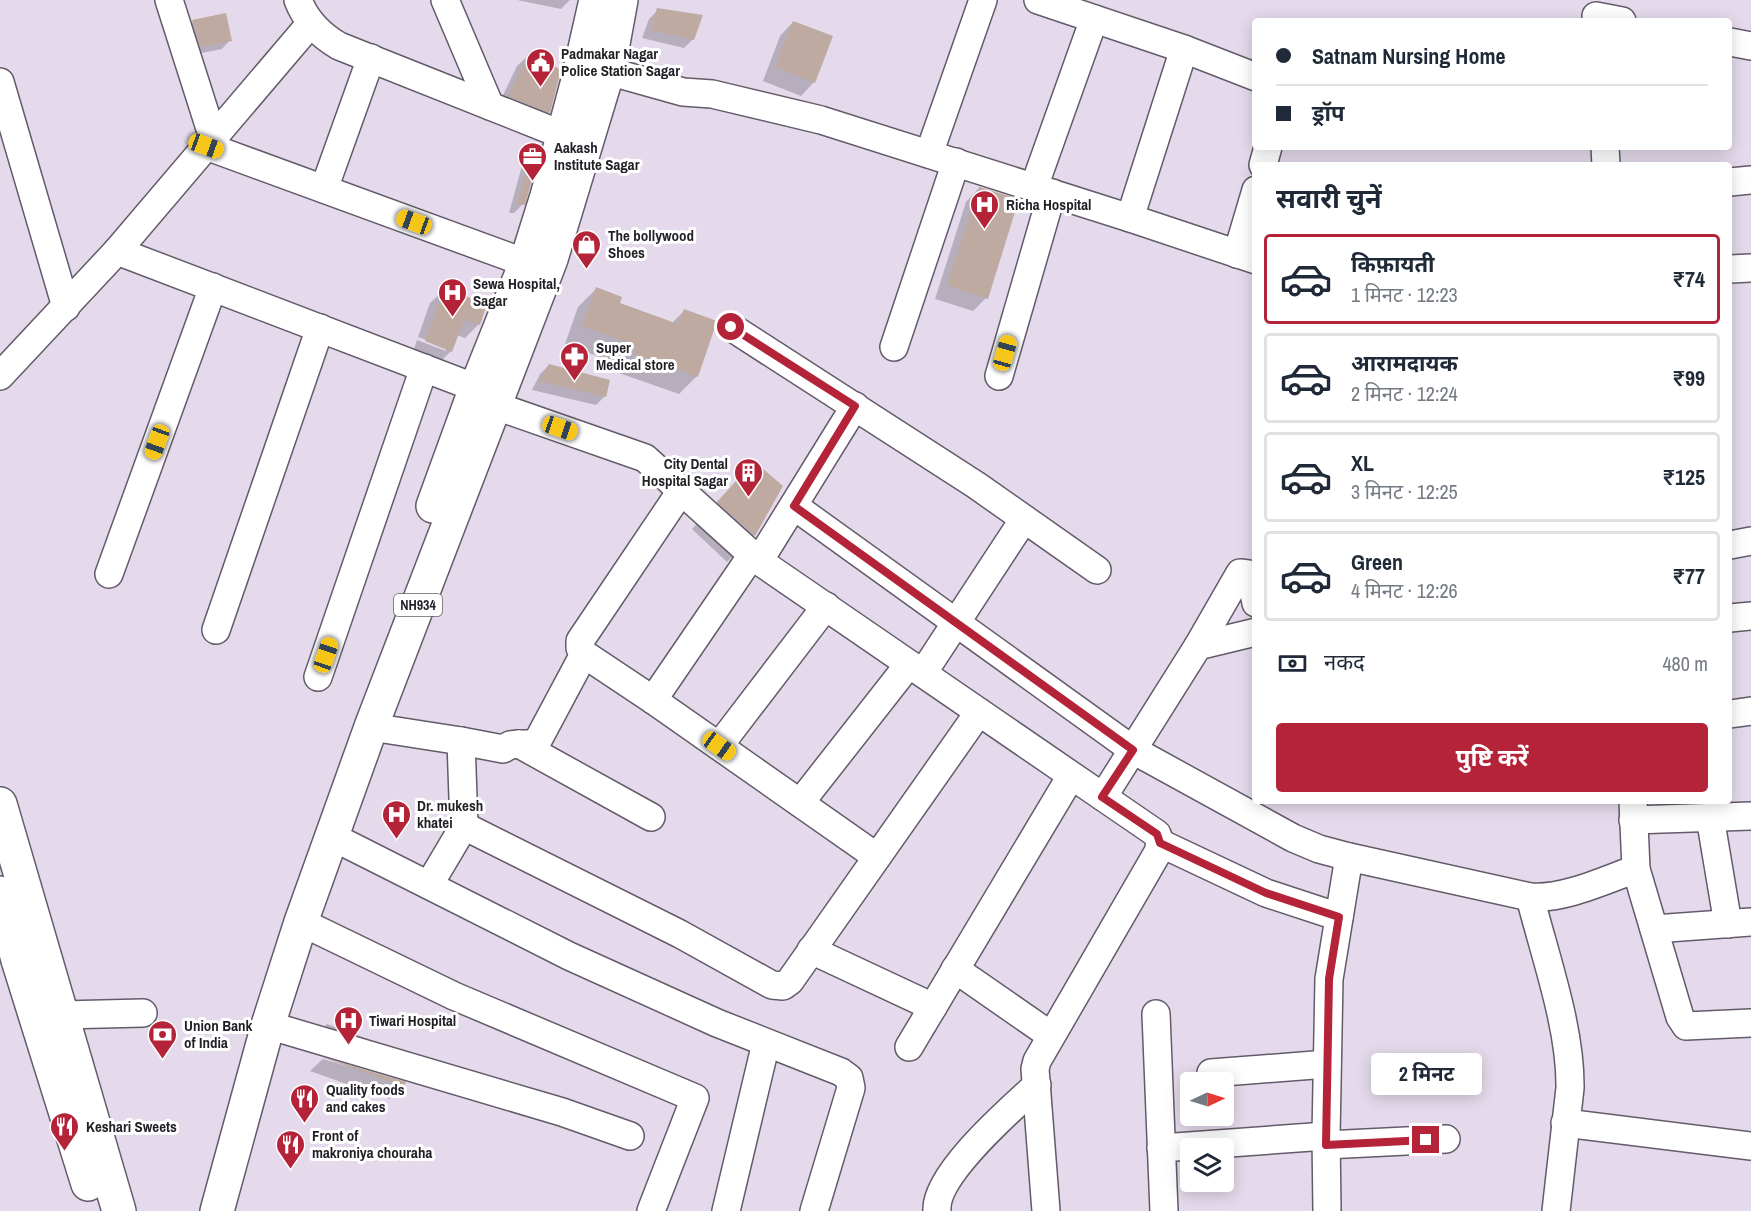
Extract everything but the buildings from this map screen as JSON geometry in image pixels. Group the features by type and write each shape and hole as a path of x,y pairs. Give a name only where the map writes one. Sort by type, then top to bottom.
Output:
{"main road":[{"name":"NH934","path":"217,1211 268,1025 301,922 333,837 486,397 563,135 596,0"},
{"name":"NH934","path":"200,1211 230,1093 310,845 486,397 551,259 608,71 621,0"},
{"path":"0,804 119,1211"},
{"path":"2,912 96,1211"}],"street":[{"path":"169,0 209,142"},
{"path":"445,0 490,106"},
{"path":"929,154 983,0"},
{"path":"1038,0 1184,49 1252,75"},
{"path":"0,376 117,251 209,142 304,11 323,36 339,46 563,135"},
{"path":"1595,12 1613,18"},
{"path":"999,376 1043,190 1094,19"},
{"path":"1732,42 1751,46"},
{"path":"1130,218 1184,49"},
{"path":"324,189 371,58"},
{"path":"608,71 683,92 718,95 821,120 1246,257 1252,217"},
{"path":"0,82 66,307"},
{"path":"209,142 324,189 526,263"},
{"path":"894,347 956,162"},
{"path":"1732,182 1751,180"},
{"path":"117,251 424,368 486,397 645,458 755,558 1157,834 1160,843 1158,852 1037,1061 1035,1069 1046,1211"},
{"path":"1732,269 1751,268"},
{"path":"109,574 213,287"},
{"path":"731,327 855,406 1097,570"},
{"path":"216,630 320,328"},
{"path":"318,677 424,368"},
{"path":"653,700 794,506 855,406"},
{"path":"681,491 580,641 580,648 584,654 877,857"},
{"path":"794,506 1133,750 1293,838 1349,857 1541,898 1557,895 1636,869"},
{"path":"800,803 956,622 1024,519"},
{"path":"1732,545 1751,541"},
{"path":"1102,797 1198,646 1240,573 1248,574 1252,583"},
{"path":"719,746 826,606"},
{"path":"1732,618 1751,616"},
{"path":"1198,646 1252,633"},
{"path":"371,727 503,749 510,745 536,744 584,654"},
{"path":"1732,714 1751,711"},
{"path":"464,826 680,934 772,985 783,986 790,981 979,712"},
{"path":"429,885 464,826 461,741"},
{"path":"519,744 651,817"},
{"path":"909,1047 1071,776"},
{"path":"1751,816 1710,817 1633,811 1636,869 1680,1017 1686,1026 1751,1023"},
{"path":"1654,929 1739,923 1710,817"},
{"path":"333,837 569,956 717,1023 841,1072 849,1078 851,1088 814,1211"},
{"path":"1160,843 1266,893 1339,917"},
{"path":"1327,1211 1329,979 1349,857"},
{"path":"1530,897 1566,1035 1571,1070 1556,1211"},
{"path":"301,922 454,996 695,1098 651,1211"},
{"path":"811,950 933,1007"},
{"path":"955,969 1050,1035"},
{"path":"62,1015 143,1013"},
{"path":"1156,1014 1164,1211"},
{"path":"268,1025 562,1112 630,1136"},
{"path":"726,1211 766,1042"},
{"path":"1224,1072 1327,1064"},
{"path":"937,1211 943,1188 974,1144 1036,1085"},
{"path":"1565,1123 1751,1146"},
{"path":"1161,1148 1446,1139"}],"place":[{"name":"Padmakar Nagar Police Station Sagar","path":"540,88"},
{"name":"Aakash Institute Sagar","path":"533,182"},
{"name":"Richa Hospital","path":"985,230"},
{"name":"The bollywood Shoes","path":"587,270"},
{"name":"Sewa Hospital, Sagar","path":"452,318"},
{"name":"Super Medical store","path":"575,382"},
{"name":"City Dental Hospital Sagar","path":"749,498"},
{"name":"Dr. mukesh khatei","path":"396,840"},
{"name":"Tiwari Hospital","path":"348,1046"},
{"name":"Union Bank of India","path":"163,1060"},
{"name":"Quality foods and cakes","path":"305,1124"},
{"name":"Keshari Sweets","path":"65,1152"},
{"name":"Front of makroniya chouraha","path":"291,1170"}],"route":[{"path":"731,327 855,406 794,506 1133,750 1102,797 1157,834 1160,843 1266,893 1339,917 1329,979 1326,1145 1426,1140"}]}
